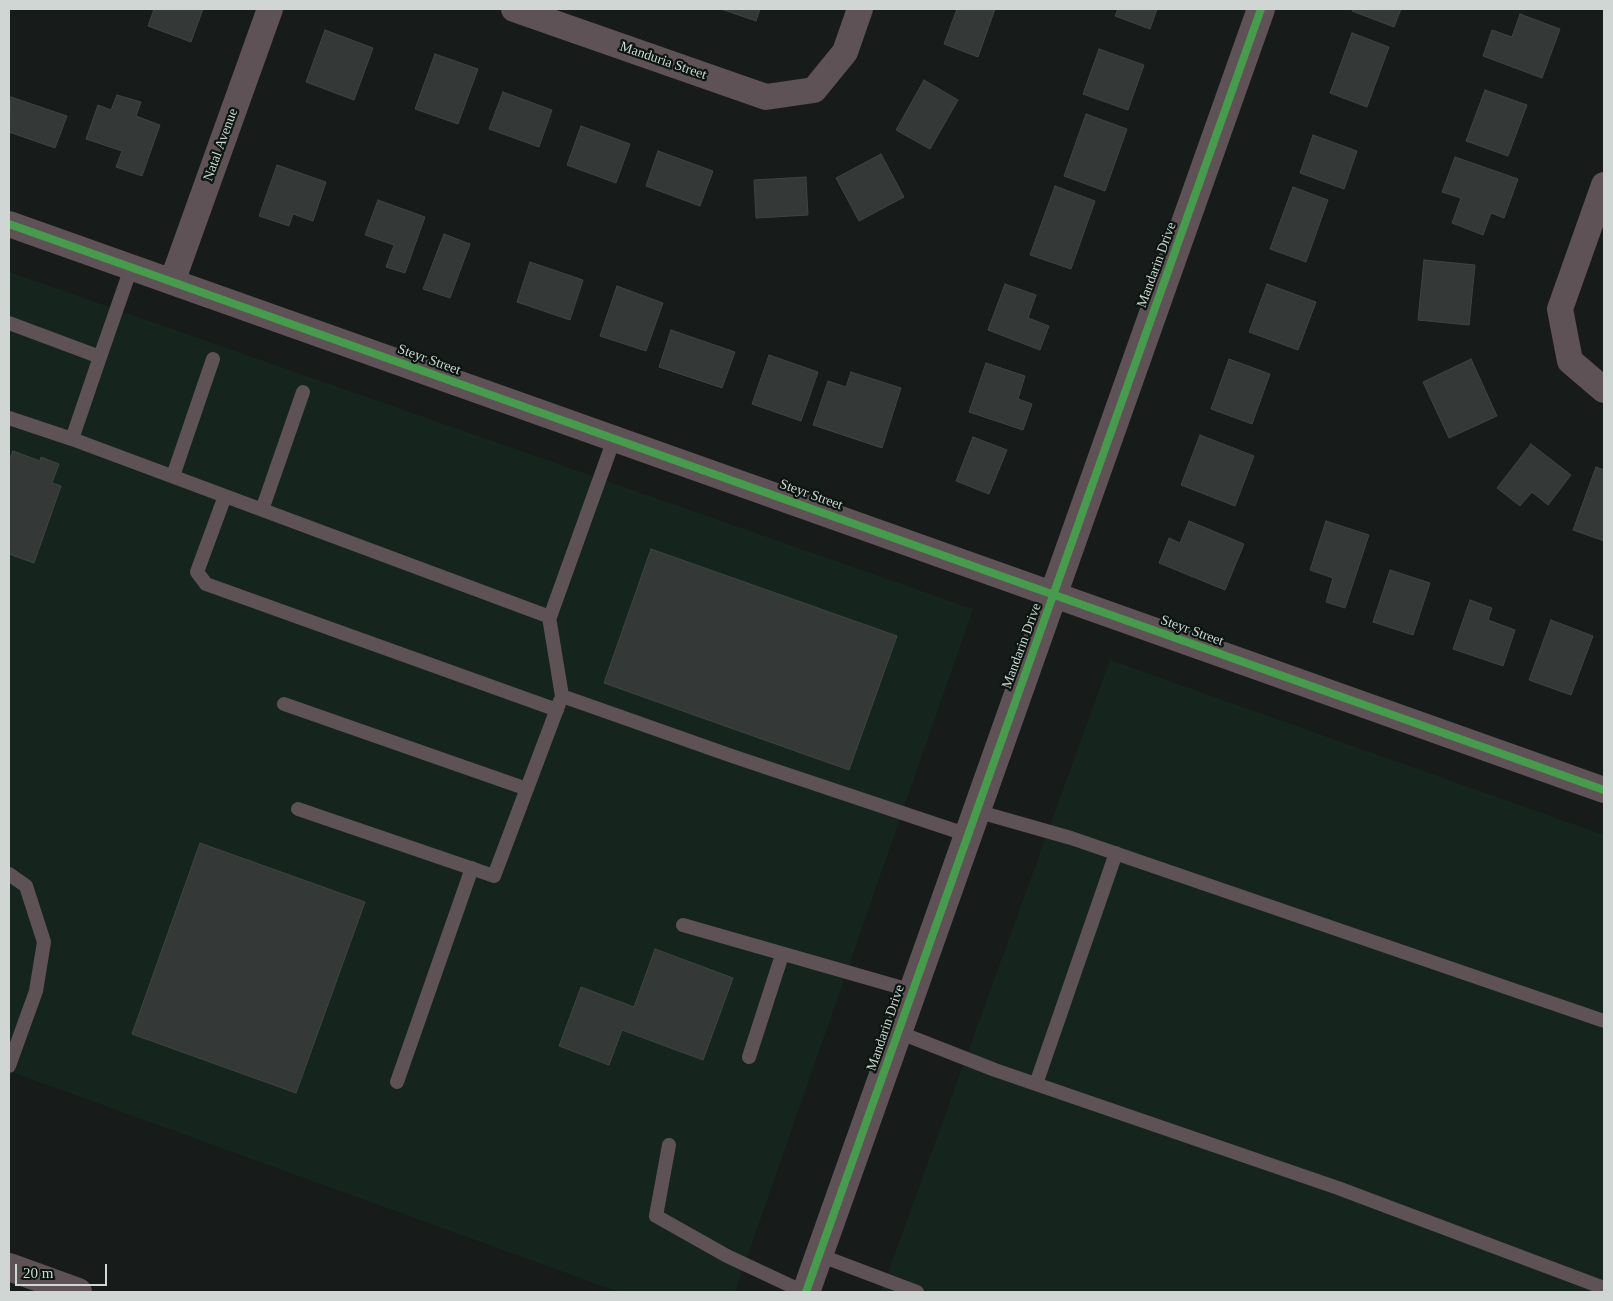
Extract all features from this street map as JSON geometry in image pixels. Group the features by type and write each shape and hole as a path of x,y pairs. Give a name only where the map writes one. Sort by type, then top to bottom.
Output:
{"main road":[{"path":"9,1267 78,1292"}],"street":[{"name":"Natal Avenue","path":"172,282 270,9"},
{"name":"Manduria Street","path":"514,9 766,97 814,90 845,52 860,9"},
{"name":"Mandarin Drive","path":"805,1292 1261,9"},
{"path":"1604,185 1560,309 1570,361 1604,390"},
{"name":"Steyr Street","path":"9,224 1604,790"}],"lane":[{"path":"72,439 131,268"},
{"path":"9,323 100,357"},
{"path":"173,476 213,359"},
{"path":"262,510 303,392"},
{"path":"9,418 173,476 549,617"},
{"path":"298,809 494,876 562,696 549,617 614,439"},
{"path":"225,496 197,572 206,584 557,710"},
{"path":"562,696 732,756 972,823 1116,853 1604,1021"},
{"path":"284,704 527,789"},
{"path":"1036,1084 1116,853"},
{"path":"397,1082 472,868"},
{"path":"9,874 26,886 44,942 36,991 9,1066"},
{"path":"683,925 782,955 913,991"},
{"path":"749,1057 782,955"},
{"path":"898,1032 1036,1084 1338,1188 1604,1288"},
{"path":"669,1145 656,1216 727,1256 805,1292"},
{"path":"819,1255 917,1292"}],"shaded area":[{"path":"9,272 973,609 735,1292 619,1292 9,1071"},
{"path":"1110,660 1604,835 1604,1292 881,1292"}],"building":[{"path":"154,9 203,9 191,42 148,26"},
{"path":"721,9 760,9 756,21"},
{"path":"957,9 995,9 978,57 944,44"},
{"path":"1118,9 1157,9 1150,29 1115,16"},
{"path":"1353,9 1401,9 1394,27 1352,11"},
{"path":"1520,14 1560,29 1542,78 1483,56 1492,30 1512,37"},
{"path":"325,30 373,48 354,100 306,82"},
{"path":"1352,33 1389,47 1367,107 1330,93"},
{"path":"1099,49 1144,65 1128,110 1083,94"},
{"path":"435,54 478,69 458,124 415,109"},
{"path":"924,80 958,100 930,149 896,130"},
{"path":"1485,90 1527,105 1508,156 1466,141"},
{"path":"503,92 552,110 539,147 489,129"},
{"path":"117,95 141,102 136,116 160,125 142,176 116,167 122,151 86,139 98,105 111,110"},
{"path":"11,97 67,116 55,148 9,132"},
{"path":"1086,114 1127,129 1105,191 1064,176"},
{"path":"581,126 630,144 616,183 567,165"},
{"path":"1313,135 1357,151 1344,189 1300,173"},
{"path":"658,151 713,171 700,206 646,186"},
{"path":"881,154 904,197 859,221 836,178"},
{"path":"1455,157 1518,179 1504,218 1491,213 1483,235 1452,223 1461,198 1442,192"},
{"path":"277,165 326,182 313,221 293,214 289,226 259,216"},
{"path":"806,177 808,215 756,218 754,180"},
{"path":"1055,186 1095,201 1071,269 1030,255"},
{"path":"1293,187 1328,200 1306,262 1270,249"},
{"path":"378,200 425,217 405,273 386,267 394,245 365,235"},
{"path":"444,234 470,244 450,298 423,289"},
{"path":"1424,260 1475,265 1469,325 1418,320"},
{"path":"530,262 583,280 570,320 517,302"},
{"path":"1005,284 1036,295 1028,318 1049,326 1040,350 988,330"},
{"path":"1267,284 1316,302 1298,350 1249,332"},
{"path":"617,286 663,303 646,351 600,336"},
{"path":"671,330 735,352 722,388 659,367"},
{"path":"769,355 818,372 801,421 752,404"},
{"path":"1229,359 1270,374 1252,424 1211,409"},
{"path":"1471,359 1497,416 1449,438 1423,382"},
{"path":"986,363 1025,376 1018,399 1032,404 1023,430 969,412"},
{"path":"851,372 901,388 882,448 813,425 828,381 846,387"},
{"path":"1200,435 1254,456 1235,506 1181,485"},
{"path":"973,437 1007,450 989,494 956,481"},
{"path":"1531,444 1571,475 1548,505 1532,492 1520,506 1497,488"},
{"path":"13,451 40,461 41,457 59,464 52,483 61,486 34,563 9,554 9,461"},
{"path":"1596,467 1604,470 1604,541 1573,530"},
{"path":"1189,521 1244,544 1225,590 1159,563 1169,538 1180,543"},
{"path":"1326,521 1369,535 1345,608 1326,602 1333,578 1310,570"},
{"path":"651,549 897,636 849,770 604,683"},
{"path":"1390,570 1430,583 1413,635 1373,622"},
{"path":"1470,600 1492,608 1488,620 1515,630 1503,666 1453,649"},
{"path":"1551,620 1593,636 1571,695 1529,680"},
{"path":"200,843 365,902 296,1093 132,1034"},
{"path":"655,949 733,978 703,1060 622,1030 609,1065 559,1046 581,987 634,1007"}],"cycle path":[{"path":"806,1292 1261,9"},
{"path":"9,224 1604,790"}]}
